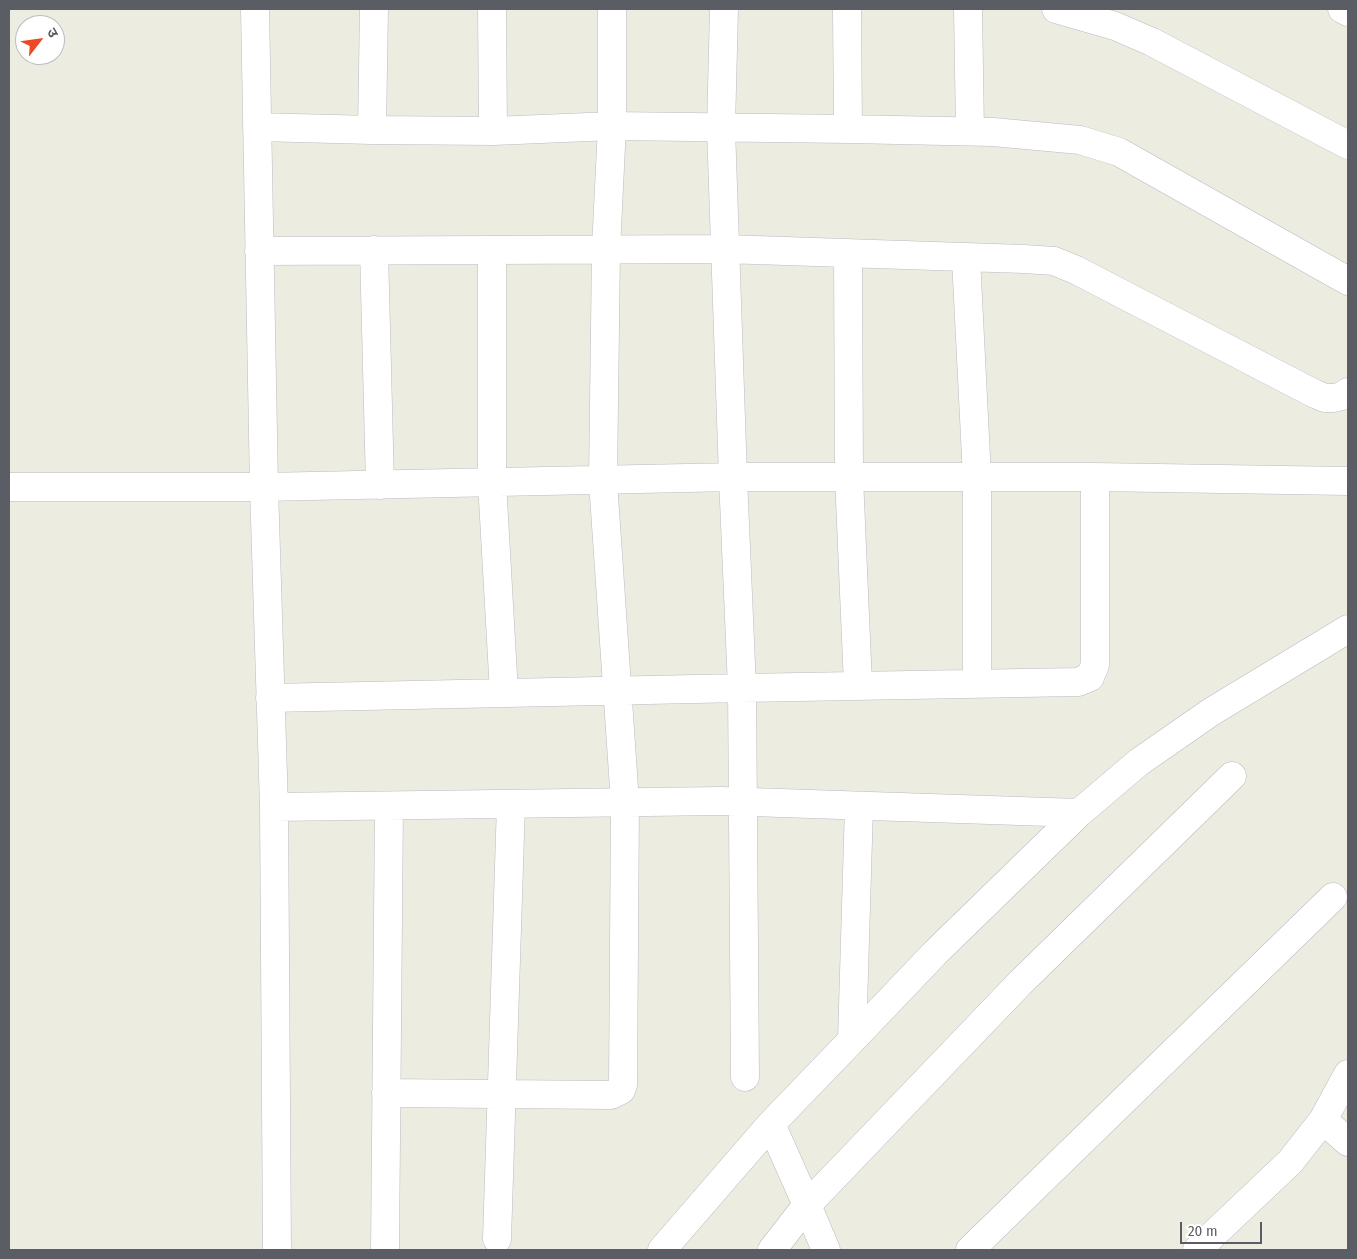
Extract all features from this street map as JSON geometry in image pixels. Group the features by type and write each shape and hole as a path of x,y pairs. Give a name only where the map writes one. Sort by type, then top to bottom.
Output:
{"street":[{"path":"255,9 264,487 274,807 277,1250"},
{"path":"372,130 374,9"},
{"path":"492,9 493,131"},
{"path":"386,1093 611,1095 621,1090 623,1084 625,802 603,480 606,249 612,126 612,9"},
{"path":"724,9 721,128 742,688 744,1077"},
{"path":"847,9 848,129"},
{"path":"968,9 970,131"},
{"path":"1056,9 1104,15 1115,26 1152,42 1348,146"},
{"path":"1342,9 1348,12"},
{"path":"257,127 493,131 612,126 848,129 993,132 1080,140 1119,152 1348,281"},
{"path":"259,251 725,248 1054,261 1076,270 1315,394 1325,398 1334,398 1348,392"},
{"path":"374,250 380,484"},
{"path":"492,250 492,482 504,693"},
{"path":"848,254 850,477 858,685"},
{"path":"966,258 977,477 977,683"},
{"path":"9,487 264,487 850,477 1095,477 1348,481"},
{"path":"270,698 1078,682 1090,677 1095,665 1095,477"},
{"path":"662,1250 771,1124 936,952 1079,813 1140,762 1211,712 1348,628"},
{"path":"772,1250 807,1205 1021,982 1232,776"},
{"path":"274,807 721,801 1079,813"},
{"path":"496,1239 511,804"},
{"path":"385,1250 390,806"},
{"path":"852,1040 859,806"},
{"path":"970,1250 1334,897"},
{"path":"1197,1250 1290,1162 1323,1120 1348,1074"},
{"path":"1323,1120 1348,1142"},
{"path":"771,1124 826,1250"}]}
